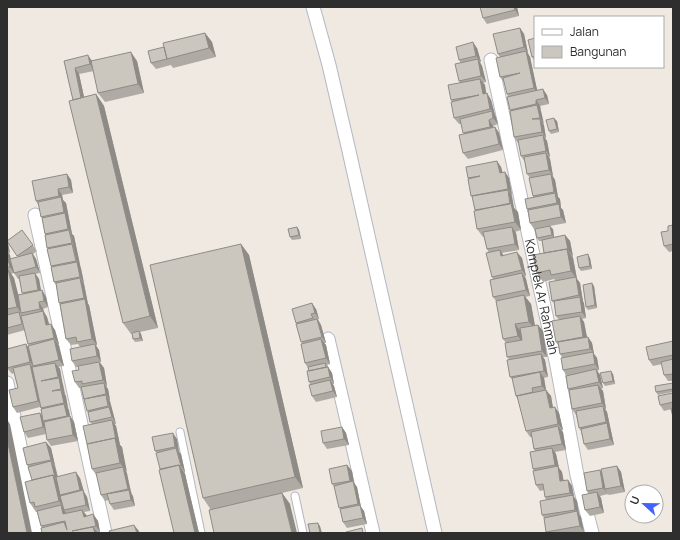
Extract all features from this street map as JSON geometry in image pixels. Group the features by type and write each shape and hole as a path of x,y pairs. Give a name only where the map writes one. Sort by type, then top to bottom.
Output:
{"street":[{"path":"313,7 348,144 435,533"},
{"name":"Komplek Ar Rahmah","path":"491,60 557,366 578,475 592,533"},
{"path":"35,215 105,533"},
{"path":"328,339 374,533"},
{"path":"7,383 38,533"}],"lane":[{"path":"180,432 201,533"},
{"path":"295,496 303,533"}],"building":[{"path":"480,7 514,7 515,10 483,18"},
{"path":"520,28 524,47 498,54 493,34"},
{"path":"205,33 209,48 167,59 163,43"},
{"path":"534,38 534,56 532,57 528,40"},
{"path":"473,42 476,56 459,60 456,47"},
{"path":"164,47 167,59 151,63 148,51"},
{"path":"526,51 534,88 507,94 503,78 520,73 500,77 496,58"},
{"path":"131,52 138,84 98,93 91,61"},
{"path":"88,55 90,64 75,68 81,98 73,100 64,61"},
{"path":"478,59 481,76 459,81 455,64"},
{"path":"480,79 483,94 487,93 490,109 454,118 451,102 479,95 451,100 448,85"},
{"path":"543,89 545,98 536,100 536,104 510,110 507,97"},
{"path":"96,94 150,316 123,323 69,101"},
{"path":"537,105 540,118 532,119 540,119 542,132 514,137 510,111"},
{"path":"492,111 493,118 489,120 490,127 463,133 460,119"},
{"path":"554,118 557,129 549,131 546,120"},
{"path":"495,127 499,144 463,153 459,135"},
{"path":"543,135 546,151 521,156 518,140"},
{"path":"546,153 549,170 527,174 524,157"},
{"path":"497,161 500,173 505,172 508,189 471,196 468,179 480,176 468,178 466,167"},
{"path":"67,174 69,187 58,189 59,196 36,201 32,181"},
{"path":"551,174 554,192 533,196 529,178"},
{"path":"508,190 510,204 475,210 472,196"},
{"path":"555,193 557,203 527,209 525,199"},
{"path":"61,197 64,212 41,217 38,202"},
{"path":"511,203 515,222 477,229 474,211"},
{"path":"559,204 561,217 530,223 528,210"},
{"path":"65,213 68,229 45,234 42,218"},
{"path":"673,225 673,244 664,246 661,232 668,231 668,226"},
{"path":"550,226 552,235 537,238 535,229"},
{"path":"297,227 299,235 290,237 288,229"},
{"path":"512,227 515,244 487,249 483,232"},
{"path":"22,230 33,245 17,256 7,241"},
{"path":"69,230 72,243 47,248 45,235"},
{"path":"565,235 568,250 544,253 542,240"},
{"path":"72,244 76,261 51,266 47,249"},
{"path":"241,244 295,477 203,498 150,265"},
{"path":"567,249 571,271 551,275 550,270 537,273 533,255"},
{"path":"500,250 501,256 517,252 522,270 492,277 486,253"},
{"path":"32,253 36,267 14,273 10,259"},
{"path":"588,254 590,266 579,268 577,257"},
{"path":"7,256 10,267 7,267"},
{"path":"77,262 80,277 54,282 51,267"},
{"path":"8,269 17,307 7,309 7,270"},
{"path":"35,273 38,290 22,293 19,276"},
{"path":"522,273 526,290 493,297 490,280"},
{"path":"576,277 579,295 552,301 549,282"},
{"path":"80,278 84,298 59,303 56,283"},
{"path":"592,283 595,305 586,307 583,285"},
{"path":"42,290 44,301 39,302 40,309 21,313 18,295"},
{"path":"524,295 529,322 515,324 518,336 503,339 496,301"},
{"path":"580,297 582,312 556,316 554,301"},
{"path":"85,299 92,339 77,342 76,337 66,339 60,304"},
{"path":"312,303 315,313 311,314 313,318 296,323 292,309"},
{"path":"43,311 46,325 51,324 54,338 28,344 21,316"},
{"path":"19,312 22,324 7,328 7,315"},
{"path":"580,316 583,337 556,342 552,321"},
{"path":"317,319 322,337 301,342 296,324"},
{"path":"538,325 542,351 507,357 505,343 522,340 520,328"},
{"path":"139,331 140,338 133,339 132,333"},
{"path":"588,337 590,349 560,354 558,342"},
{"path":"54,339 59,360 33,366 28,346"},
{"path":"321,339 326,358 305,363 301,344"},
{"path":"673,341 673,355 649,360 646,347"},
{"path":"26,344 30,362 7,368 7,349"},
{"path":"95,344 97,356 72,361 70,349"},
{"path":"593,352 595,364 563,370 561,358"},
{"path":"541,354 544,371 510,377 507,360"},
{"path":"673,359 673,374 664,375 661,362"},
{"path":"99,362 103,380 82,384 82,381 75,382 72,371 79,370 78,366"},
{"path":"55,363 58,377 41,381 59,378 61,389 52,391 61,390 64,403 41,408 32,367"},
{"path":"325,363 326,367 309,371 308,367"},
{"path":"30,364 38,401 13,407 9,390 18,388 13,368"},
{"path":"328,367 330,377 309,382 307,371"},
{"path":"596,369 599,382 568,389 566,376"},
{"path":"611,371 613,381 603,383 600,373"},
{"path":"540,372 542,386 532,388 533,392 516,396 512,378"},
{"path":"330,380 333,391 312,396 309,385"},
{"path":"104,383 106,394 84,399 81,387"},
{"path":"673,383 673,389 656,392 655,386"},
{"path":"598,385 602,403 572,409 569,390"},
{"path":"546,390 550,408 555,407 558,424 526,431 517,396"},
{"path":"673,393 673,402 660,405 658,396"},
{"path":"106,395 108,406 87,411 84,399"},
{"path":"64,404 67,416 43,421 41,409"},
{"path":"603,406 606,422 579,428 576,411"},
{"path":"109,407 112,417 90,422 88,412"},
{"path":"40,413 43,427 24,432 20,417"},
{"path":"70,416 73,435 47,440 44,422"},
{"path":"112,420 116,440 115,438 87,444 83,426"},
{"path":"607,423 610,439 584,444 581,429"},
{"path":"558,426 562,444 534,449 531,432"},
{"path":"342,427 344,439 323,443 321,431"},
{"path":"173,433 175,447 155,451 152,437"},
{"path":"115,438 120,463 92,469 87,444"},
{"path":"7,439 27,533 7,533"},
{"path":"46,442 51,460 27,465 23,448"},
{"path":"176,448 181,466 179,465 160,469 156,453"},
{"path":"552,448 555,465 533,469 530,452"},
{"path":"51,461 55,477 53,475 32,480 28,467"},
{"path":"179,465 195,533 174,533 159,470"},
{"path":"347,465 350,481 332,484 329,469"},
{"path":"558,466 560,481 568,480 570,493 545,497 543,484 536,485 533,471"},
{"path":"617,466 621,486 605,489 601,469"},
{"path":"123,467 128,489 101,495 96,473"},
{"path":"600,470 603,488 587,491 584,473"},
{"path":"76,472 80,490 60,495 56,477"},
{"path":"53,475 59,501 35,507 34,502 30,503 25,482"},
{"path":"353,481 358,504 339,508 334,486"},
{"path":"83,490 86,505 64,510 60,496"},
{"path":"129,490 131,500 110,504 107,494"},
{"path":"597,492 600,507 585,510 582,495"},
{"path":"282,493 292,533 214,533 209,510"},
{"path":"573,495 575,510 542,515 540,501"},
{"path":"61,505 63,514 82,510 84,517 93,514 96,526 72,531 93,527 95,533 42,533 41,528 64,522 67,530 65,521 41,526 37,511"},
{"path":"360,505 363,518 343,522 340,509"},
{"path":"577,511 580,526 546,532 544,518"},
{"path":"318,523 320,533 310,533 308,524"},
{"path":"134,525 137,533 110,533 109,531"},
{"path":"362,528 363,533 346,532"}]}
